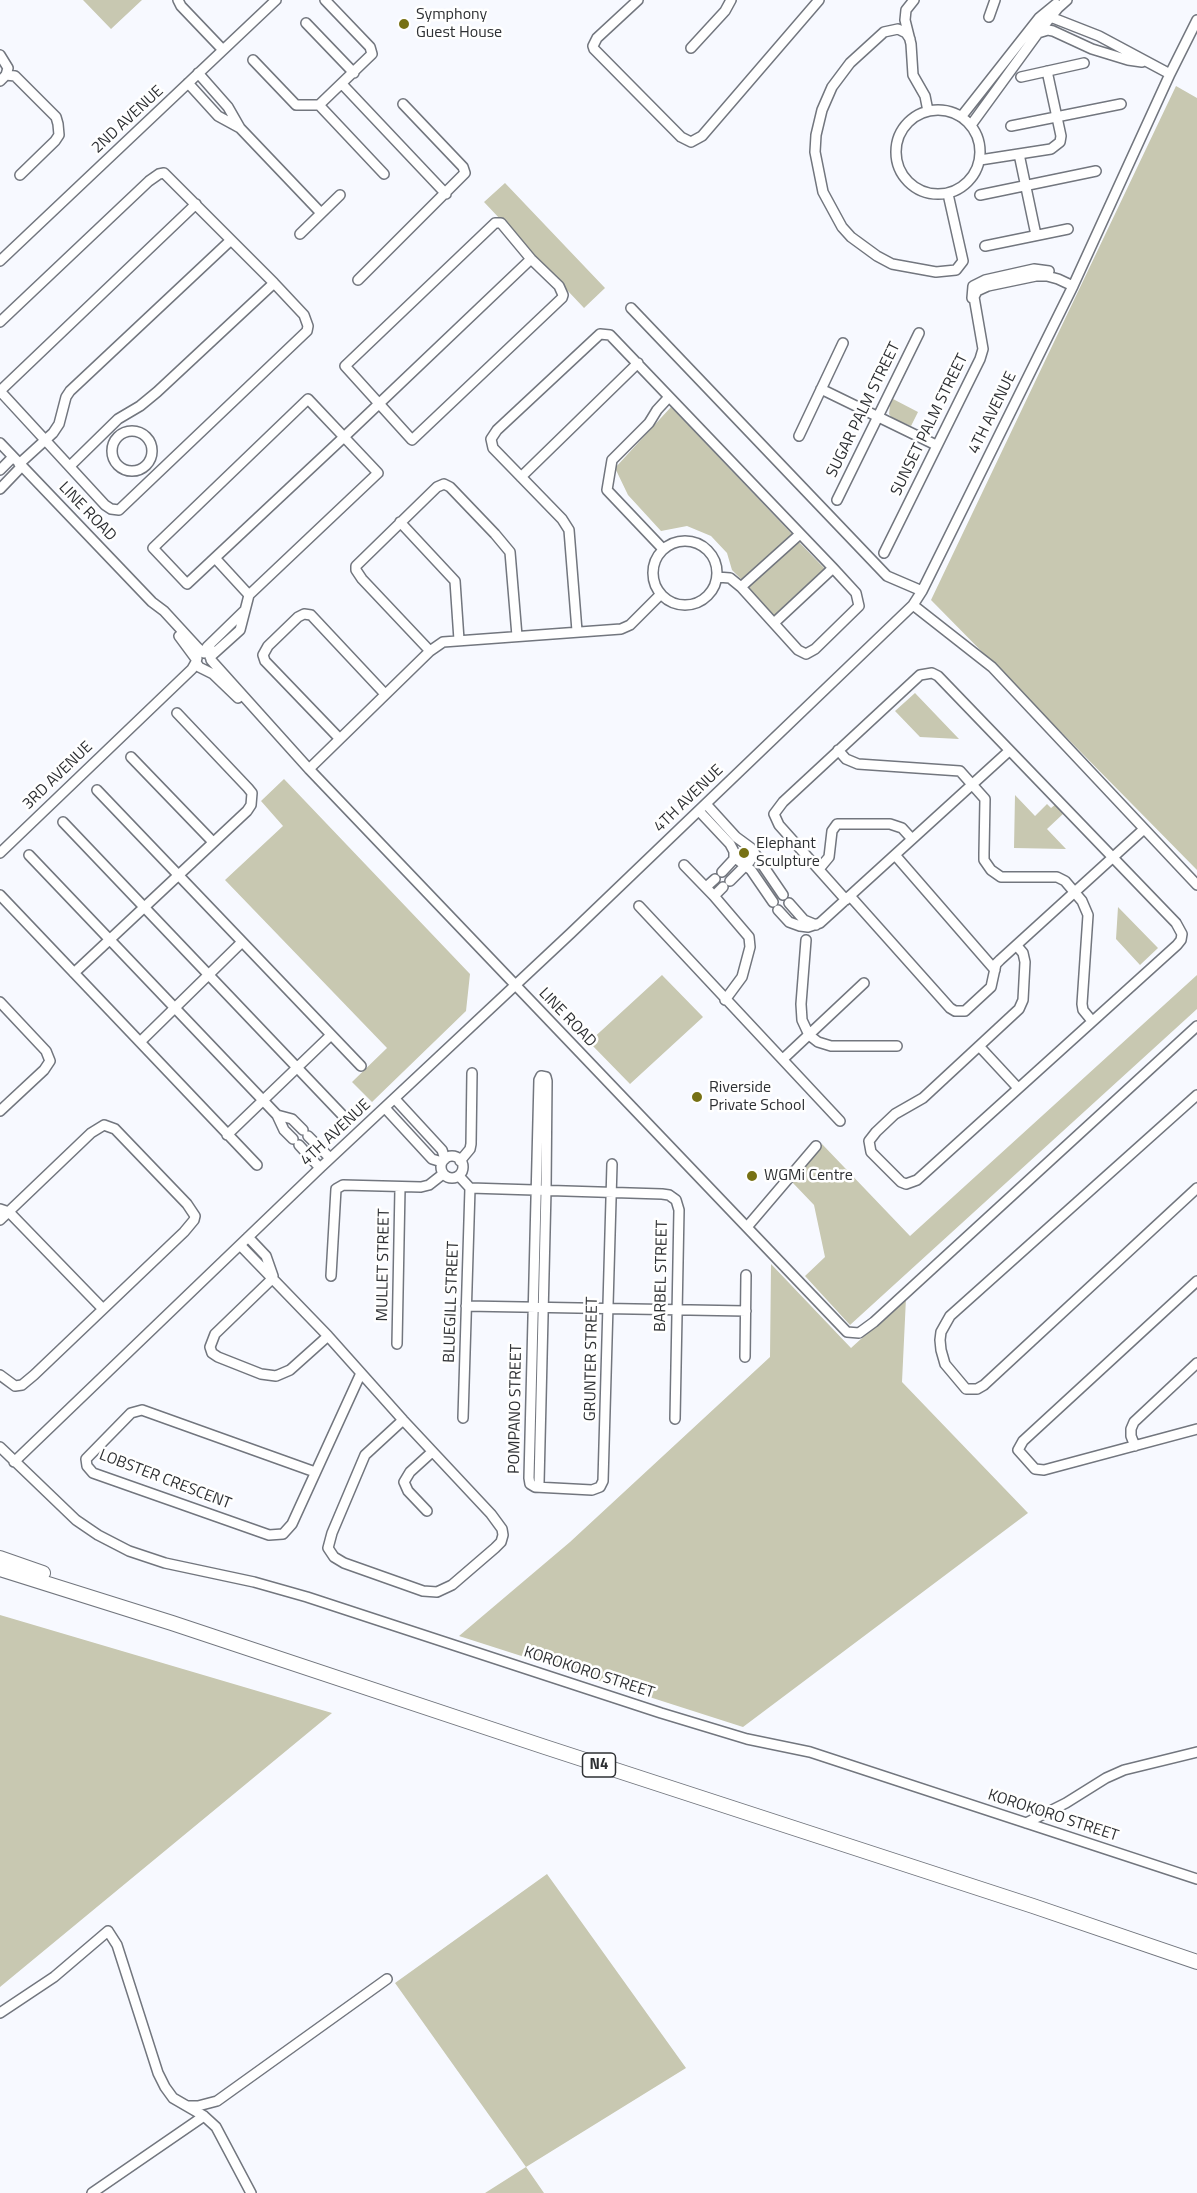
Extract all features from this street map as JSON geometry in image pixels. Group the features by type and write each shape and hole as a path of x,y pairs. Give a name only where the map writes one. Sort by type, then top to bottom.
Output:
{"highway":[{"path":"0,1558 254,1644 306,1668"},
{"name":"N4","path":"0,1569 172,1623 1023,1902 1197,1962"},
{"path":"0,1578 132,1615 172,1623"}],"street":[{"path":"178,0 223,50"},
{"name":"2ND AVENUE","path":"0,261 276,0"},
{"path":"253,60 296,105 319,105 369,58 372,51 325,0"},
{"path":"638,0 597,38 594,49 681,137 691,142 702,135 819,0"},
{"path":"691,48 725,11 731,0"},
{"path":"914,0 844,71 826,98 816,135 815,152 823,192 842,227 851,237 892,264 936,272 956,270 963,261 948,194"},
{"path":"989,17 995,0"},
{"path":"962,117 1039,18 1061,0"},
{"path":"971,125 1038,33 1067,0"},
{"path":"906,10 904,20 910,39 914,75 925,96 928,111"},
{"path":"1039,18 1052,16 1099,36 1170,74"},
{"name":"4TH AVENUE","path":"14,1462 330,1158 703,808 913,605 1074,284 1197,20"},
{"path":"306,23 354,73"},
{"path":"880,35 889,30 898,29 903,30 910,39"},
{"path":"1038,33 1053,31 1092,49 1128,60 1148,62"},
{"path":"0,55 8,69 3,78"},
{"path":"1021,77 1084,63"},
{"path":"980,160 1056,147 1061,136 1047,71"},
{"path":"198,74 228,107 240,128 321,213"},
{"path":"3,78 15,76 56,117 58,124 59,135 55,141 20,175"},
{"path":"188,83 218,116 240,128"},
{"path":"342,84 446,194"},
{"path":"358,280 464,176 464,170 404,104"},
{"path":"1011,126 1121,104"},
{"path":"319,105 384,174"},
{"path":"946,110 962,117 971,125 978,138 980,160 971,179 948,194 932,194 908,183 895,159 895,145 900,133 908,122 928,111 946,110"},
{"path":"1019,154 1036,236"},
{"path":"980,195 1096,171"},
{"path":"0,322 159,174 168,175 304,315 308,326 307,331 123,509 114,511 105,505 0,391 196,204"},
{"path":"300,234 340,195"},
{"path":"501,223 559,286 563,295 412,440 379,404 345,366 491,225 501,223"},
{"path":"985,246 1068,229"},
{"path":"0,489 18,462 59,424 66,397 70,391 231,240"},
{"path":"215,558 249,595 378,472 344,437 308,399 153,548 187,584 215,558 344,437 379,404 531,258"},
{"name":"SUNSET PALM STREET","path":"884,553 983,349 974,297 977,291 1019,279 1047,276 1074,284"},
{"path":"70,466 118,418 140,406 158,392 274,283"},
{"path":"631,308 887,576 922,591"},
{"name":"SUGAR PALM STREET","path":"837,500 919,333"},
{"path":"577,631 569,530 562,519 493,448 490,439 600,334 610,335 638,363 856,593 859,606 815,649 806,654 802,653 741,587 730,578 717,577"},
{"path":"799,435 843,343"},
{"path":"521,477 638,363"},
{"path":"821,389 936,445"},
{"path":"663,549 607,490 612,460 649,423 669,397"},
{"path":"108,429 116,439"},
{"path":"132,430 144,435 152,446 147,465 135,470 117,465 112,453 116,439 132,430"},
{"name":"LINE ROAD","path":"0,443 152,602 164,611 203,658 261,714 266,723 514,986 846,1332 859,1333 874,1322 1197,1026"},
{"path":"0,470 18,462"},
{"path":"147,465 156,477"},
{"path":"430,651 356,570 358,563 437,487 444,484 500,539 510,552 517,636"},
{"path":"400,522 455,581 459,640"},
{"path":"741,587 800,534"},
{"path":"681,541 700,544 714,558 717,577 710,594 694,604 676,604 661,594 655,583 653,571 656,559 663,549 681,541"},
{"path":"774,623 833,568"},
{"path":"309,769 430,651 443,642 621,629 630,625 661,594"},
{"name":"3RD AVENUE","path":"0,853 203,658 240,630 249,595"},
{"path":"913,605 992,667 1197,885"},
{"path":"339,738 265,661 263,655 265,650 293,622 304,614 311,615 385,694"},
{"path":"1017,946 1023,953 1025,962 1021,1005 923,1098 895,1114 869,1142 869,1147 878,1159 901,1182 912,1184 1177,945 1182,934 1176,922 1113,858 938,676 932,673 920,675 777,808 774,814 779,825 819,870 955,1011 964,1011 985,993 991,987 1000,960 1017,946 1113,858 1144,829"},
{"path":"74,973 251,805 252,793 177,713"},
{"path":"838,750 846,759 858,764 960,771 985,799 984,860 990,870 1001,877 1062,878 1087,908 1082,1004 1083,1010 1092,1021"},
{"path":"703,808 789,922 800,926 816,925 1009,750"},
{"path":"130,757 213,842"},
{"path":"98,790 361,1066"},
{"path":"703,808 752,848 786,899 804,920 816,925"},
{"path":"63,822 348,1120"},
{"path":"819,870 829,857 832,831 837,824 890,824 902,828 912,839"},
{"path":"714,896 745,866 753,855 752,848"},
{"path":"706,887 734,859 734,852"},
{"path":"29,855 277,1115 284,1130 320,1168"},
{"path":"895,855 995,970"},
{"path":"684,865 748,933 750,941 742,977 725,1000"},
{"path":"0,895 256,1166"},
{"path":"639,906 840,1121"},
{"path":"806,940 801,1004 802,1020 809,1035 818,1042 831,1046 897,1047"},
{"path":"140,1042 242,942"},
{"path":"783,1059 864,983"},
{"path":"0,1002 46,1051 50,1061 44,1070 0,1111"},
{"path":"227,1135 331,1035"},
{"path":"980,1046 1018,1088"},
{"path":"460,1161 470,1149 471,1144 472,1073"},
{"path":"1197,1095 951,1316 940,1340 940,1350 945,1364 966,1389 977,1389 984,1385 1197,1188"},
{"path":"331,1276 336,1189 343,1185 400,1188 429,1185 443,1174 442,1150 394,1099"},
{"name":"POMPANO STREET","path":"535,1487 539,1483 535,1455 542,1101"},
{"path":"385,1108 432,1159 444,1161 453,1157 460,1161 463,1168 459,1176 451,1178 443,1174"},
{"path":"277,1115 292,1119 330,1158"},
{"path":"0,1220 4,1210 91,1133 104,1125 115,1129 187,1204 195,1216 184,1232 34,1376 22,1385 15,1386 0,1375"},
{"path":"747,1227 816,1146"},
{"name":"GRUNTER STREET","path":"535,1487 592,1490 602,1485 606,1446 612,1164"},
{"path":"459,1176 471,1188 612,1192"},
{"name":"MULLET STREET","path":"397,1344 400,1188"},
{"name":"BLUEGILL STREET","path":"463,1418 471,1188"},
{"name":"BARBEL STREET","path":"612,1192 669,1195 676,1200 679,1210 675,1419"},
{"path":"4,1210 103,1309"},
{"path":"248,1237 267,1256 273,1278"},
{"path":"240,1245 328,1336 497,1522 503,1535 501,1542 452,1585 437,1592 423,1591 344,1563 334,1557 328,1548 361,1463 370,1450 403,1420"},
{"path":"745,1357 746,1275"},
{"path":"273,1278 215,1334 210,1347 212,1353 218,1358 261,1374 276,1376 290,1370 328,1336"},
{"path":"1197,1281 1023,1441 1018,1450 1038,1470 1197,1430"},
{"path":"466,1305 746,1311"},
{"path":"1135,1446 1131,1436 1134,1422 1197,1363"},
{"name":"LOBSTER CRESCENT","path":"315,1472 142,1410 132,1413 86,1459 87,1466 93,1473 274,1536 283,1534 289,1528 362,1373"},
{"name":"KOROKORO STREET","path":"0,1447 76,1520 98,1535 129,1551 165,1563 254,1582 307,1597 660,1713 747,1739 810,1752 1197,1879"},
{"path":"427,1511 408,1491 404,1482 410,1472 432,1452"},
{"path":"1026,1823 1106,1778 1142,1765 1197,1752"},
{"path":"0,2013 54,1977 108,1931 124,1963 158,2073 173,2098 204,2116 216,2127 251,2193"},
{"path":"183,2105 198,2106 217,2101 387,1979"},
{"path":"92,2193 204,2116"}],"green space":[{"path":"83,0 142,0 111,29"},
{"path":"1176,86 1197,98 1197,870 931,600"},
{"path":"505,183 605,288 584,308 484,202"},
{"path":"893,399 918,412 911,426 892,418 889,414"},
{"path":"671,407 792,534 742,580 732,570 727,553 711,536 687,526 661,531 628,495 615,468"},
{"path":"798,541 825,569 774,616 748,587"},
{"path":"915,693 959,739 920,737 895,711"},
{"path":"284,779 470,974 466,1011 372,1102 352,1082 387,1048 225,880 283,826 261,801"},
{"path":"1015,795 1035,816 1047,804 1051,808 1056,804 1064,813 1047,829 1066,849 1014,848"},
{"path":"1118,907 1158,948 1140,965 1116,939"},
{"path":"662,975 703,1017 630,1084 589,1042"},
{"path":"1197,975 1197,1009 850,1325 805,1276 825,1257 814,1205 792,1182 822,1144 910,1236"},
{"path":"771,1264 851,1348 906,1298 902,1382 1028,1513 743,1727 459,1636 570,1542 770,1357"},
{"path":"0,1615 332,1713 0,1987"},
{"path":"547,1874 686,2068 526,2167 395,1983"},
{"path":"526,2167 544,2193 485,2193"}],"place":[{"name":"Symphony Guest House","path":"404,24"},
{"name":"Elephant Sculpture","path":"744,853"},
{"name":"Riverside Private School","path":"697,1097"},
{"name":"WGMi Centre","path":"752,1176"}]}
